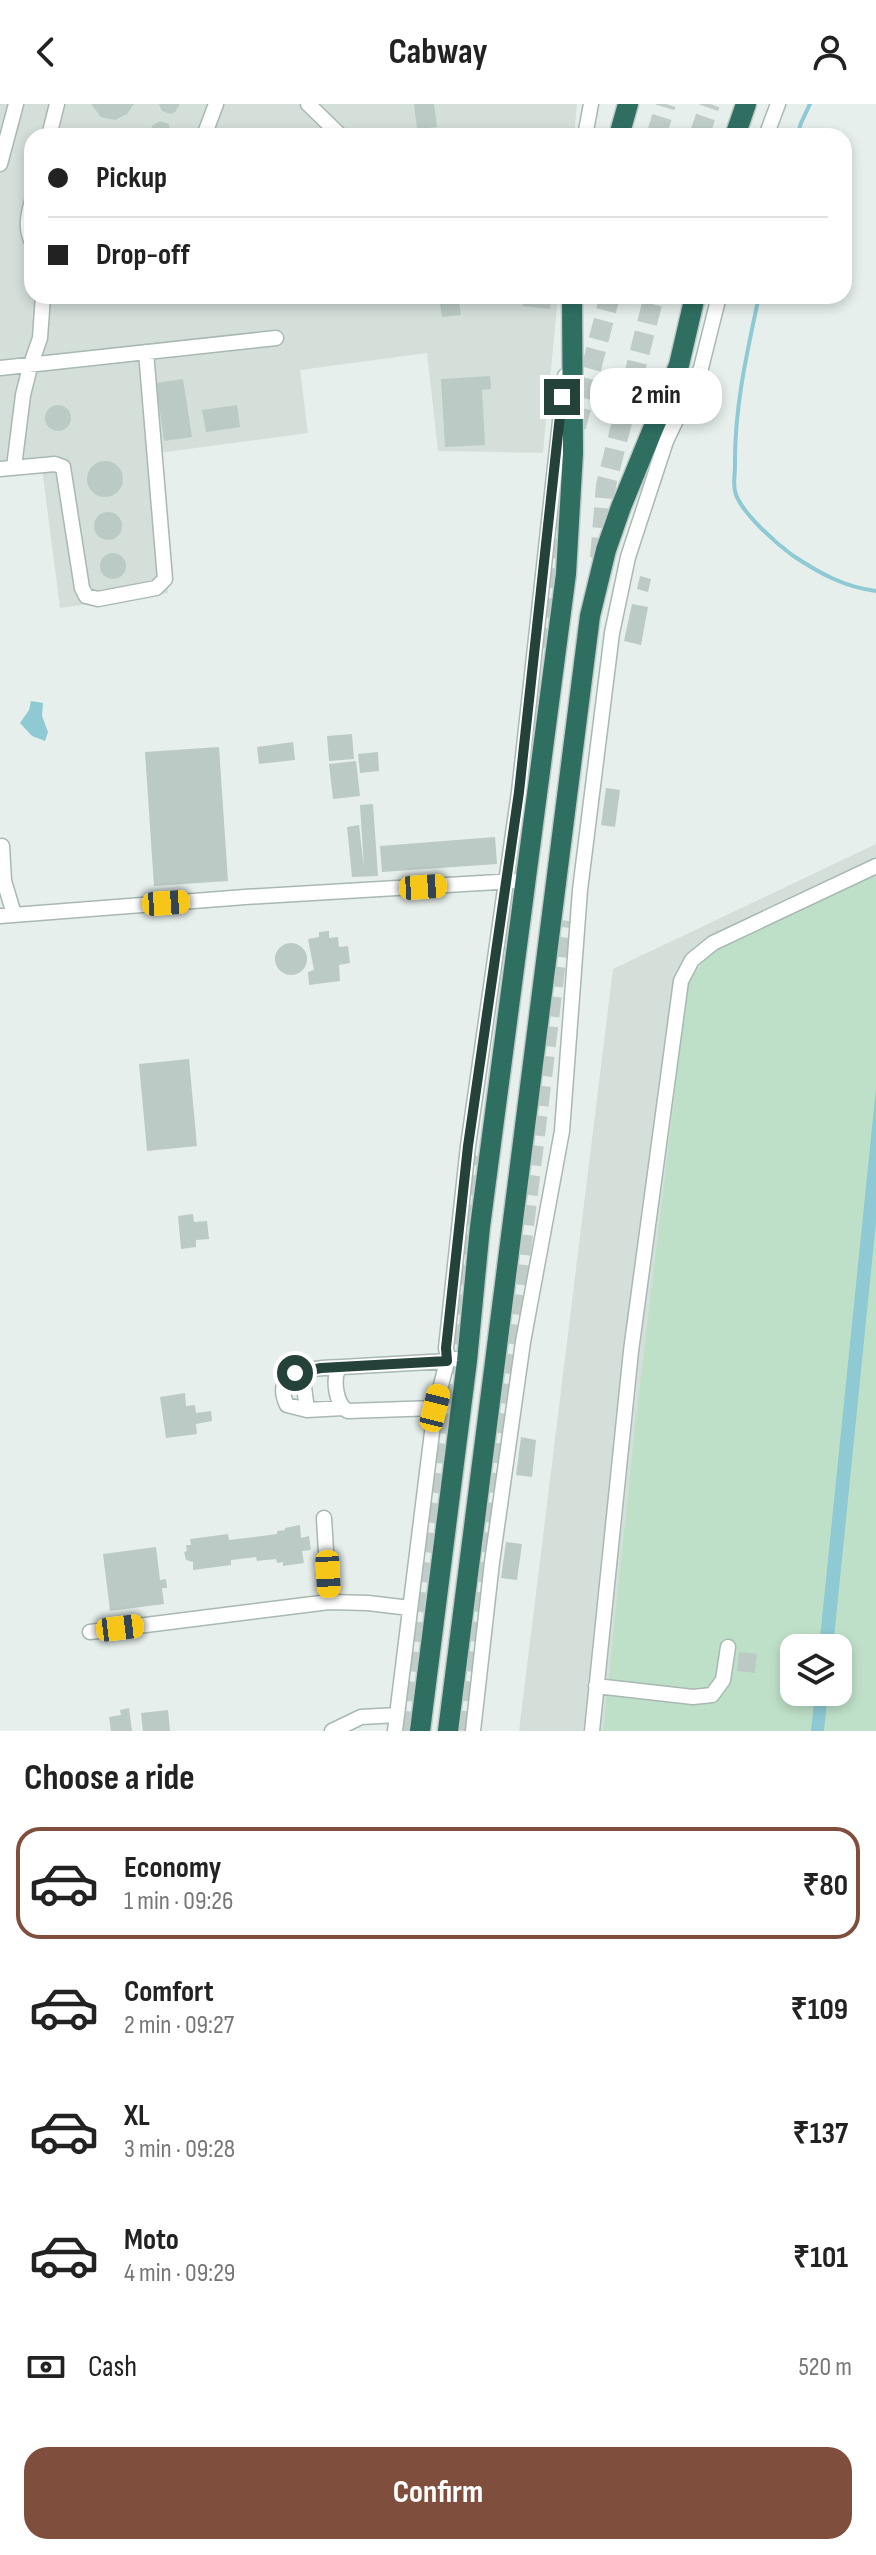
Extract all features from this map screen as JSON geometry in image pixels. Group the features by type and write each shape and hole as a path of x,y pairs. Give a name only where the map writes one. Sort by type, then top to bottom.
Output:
{"highway":[{"path":"621,128 628,104"},
{"path":"738,128 746,104"},
{"path":"420,1731 454,1360 480,1227 517,881 566,574 573,453 572,304"},
{"path":"448,1731 585,649 596,586 621,507 679,365 693,304"}],"street":[{"path":"0,164 16,104"},
{"path":"51,128 57,104"},
{"path":"207,128 216,104"},
{"path":"308,104 333,128"},
{"path":"586,128 591,104"},
{"path":"769,128 778,104"},
{"path":"42,304 40,338 30,367 7,468 55,464 63,467 82,588 86,596 98,599 156,588 165,579 146,352"},
{"path":"473,1731 492,1562 523,1342 564,1117 580,890 612,633 628,557 666,441 701,368 717,304"},
{"path":"0,368 276,338"},
{"path":"2,846 7,915 517,881"},
{"path":"592,1731 629,1365 681,981 692,960 713,943 876,866"},
{"path":"343,1408 307,1410 287,1405 283,1390 287,1378 302,1371 454,1360 435,1408 395,1731"},
{"path":"342,1367 338,1369 336,1379 339,1403 348,1411 435,1408"},
{"path":"302,1371 307,1410"},
{"path":"324,1518 329,1602"},
{"path":"90,1632 329,1602 410,1608"},
{"path":"596,1686 693,1697 712,1695 723,1680 728,1647"},
{"path":"332,1731 361,1717 397,1715"}],"shaded area":[{"path":"0,104 577,104 575,128 24,128 24,304 557,304 543,453 438,451 427,353 300,370 308,433 158,453 168,593 60,608 42,468 0,474"},
{"path":"876,844 876,1731 519,1731 613,969"}],"green space":[{"path":"876,875 876,1731 603,1731 636,1418 688,984 707,955"}],"water":[{"path":"31,701 43,703 42,716 48,732 45,741 32,736 20,723"},
{"path":"876,1088 876,1222 834,1634 820,1634"},
{"path":"814,1706 827,1706 824,1731 811,1731"}],"building":[{"path":"91,104 134,104 127,114 115,120 101,117"},
{"path":"159,104 180,104 171,114 162,111"},
{"path":"414,104 434,104 437,127 417,128"},
{"path":"160,121 169,124 170,128 152,128"},
{"path":"440,304 459,304 461,315 442,317"},
{"path":"523,304 550,304 550,309"},
{"path":"490,376 491,389 482,390 485,445 445,447 441,379"},
{"path":"183,379 192,437 164,441 156,383"},
{"path":"58,405 67,409 71,418 67,427 58,431 49,427 45,418 49,409"},
{"path":"237,405 240,427 206,432 202,410"},
{"path":"105,461 118,466 123,479 118,492 105,497 92,492 87,479 92,466"},
{"path":"108,512 118,516 122,526 118,536 108,540 98,536 94,526 98,516"},
{"path":"113,553 122,557 126,566 122,575 113,579 104,575 100,566 104,557"},
{"path":"640,576 651,579 648,592 637,589"},
{"path":"632,604 648,607 641,645 624,641"},
{"path":"352,734 354,759 329,761 327,736"},
{"path":"293,742 295,760 259,764 257,747"},
{"path":"219,747 228,881 154,886 145,752"},
{"path":"378,752 379,771 360,773 358,754"},
{"path":"356,761 360,796 333,799 329,764"},
{"path":"606,788 620,790 615,827 601,825"},
{"path":"373,804 378,876 352,877 347,827 359,825 364,868 360,805"},
{"path":"495,837 497,864 382,872 380,846"},
{"path":"329,931 329,938 338,937 339,947 348,946 350,963 339,965 340,981 309,985 308,972 314,970 308,939 319,937 319,932"},
{"path":"291,943 302,948 307,959 302,970 291,975 280,970 275,959 280,948"},
{"path":"189,1059 197,1146 147,1151 139,1064"},
{"path":"193,1214 194,1222 207,1221 209,1239 196,1240 196,1247 181,1249 178,1216"},
{"path":"185,1393 186,1406 195,1405 196,1413 211,1411 212,1421 196,1424 197,1434 166,1438 160,1397"},
{"path":"521,1437 536,1440 532,1477 516,1475"},
{"path":"300,1525 301,1538 309,1536 311,1550 302,1551 304,1563 283,1566 283,1562 277,1563 276,1559 257,1561 256,1557 231,1560 231,1565 193,1570 193,1562 186,1560 184,1552 187,1551 186,1545 191,1545 190,1539 228,1534 229,1540 277,1534 277,1531"},
{"path":"506,1542 522,1544 517,1580 501,1578"},
{"path":"156,1547 160,1580 166,1579 167,1588 162,1588 164,1604 110,1611 103,1554"},
{"path":"739,1652 757,1654 755,1673 737,1671"},
{"path":"129,1708 132,1731 111,1731 109,1717 121,1715 120,1710"},
{"path":"168,1710 170,1731 143,1731 141,1713"}],"waterway":[{"path":"799,128 810,104"},
{"path":"757,304 737,424 734,485 738,499 759,526 792,555 832,578 876,591"}],"tunnel":[{"path":"658,128 666,104"},
{"path":"702,128 710,104"},
{"path":"576,427 608,304"},
{"path":"600,558 606,485 652,304"},
{"path":"547,648 562,485"},
{"path":"463,1731 561,920"},
{"path":"405,1731 479,1156"}],"route":[{"path":"295,1373 321,1368 447,1361 448,1358 446,1348 468,1146 519,792 562,397"}]}
